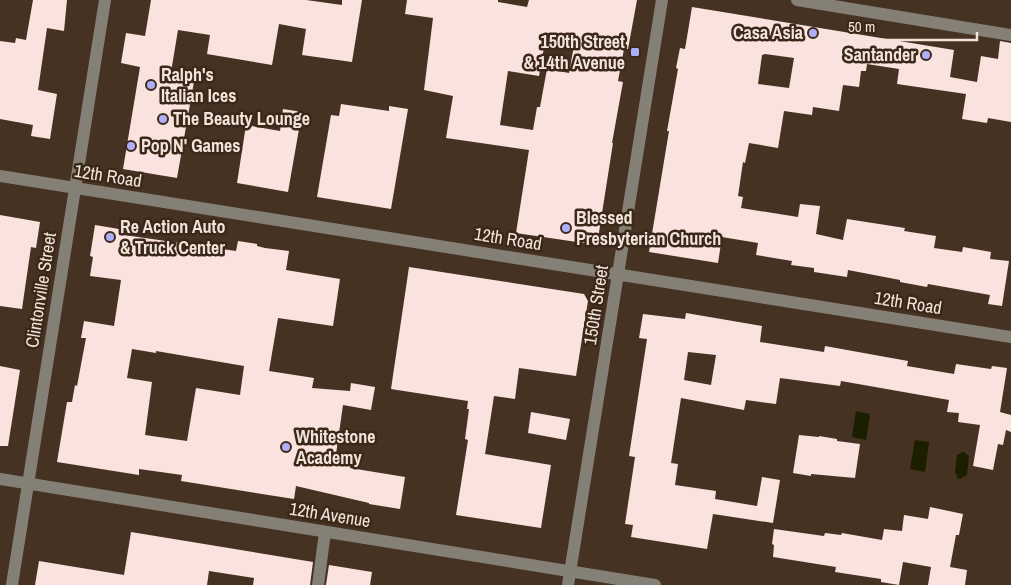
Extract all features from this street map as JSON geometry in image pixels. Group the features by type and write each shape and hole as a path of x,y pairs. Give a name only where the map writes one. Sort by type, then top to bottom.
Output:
{"street":[{"name":"Clintonville Street","path":"12,585 106,0"},
{"name":"150th Street","path":"568,585 662,0"},
{"path":"797,0 1011,35"},
{"name":"12th Road","path":"0,176 1011,337"},
{"name":"12th Avenue","path":"0,480 655,585"},
{"path":"318,585 325,532"}],"shaded area":[{"path":"856,411 870,414 866,440 852,437"},
{"path":"915,440 929,442 925,472 910,469"},
{"path":"961,452 969,456 967,475 960,479 955,474 957,454"}],"building":[{"path":"33,0 67,0 64,31 47,28 38,90 57,94 50,139 31,136 33,125 0,119 0,41 15,43 16,38 26,40"},
{"path":"151,0 306,0 342,5 342,0 362,0 352,62 302,55 306,29 279,24 272,65 207,54 210,35 178,30 171,72 195,76 177,178 123,169 140,67 121,63 126,33 145,36"},
{"path":"407,0 498,0 498,2 527,7 529,0 637,0 628,49 624,49 618,81 623,82 597,245 516,233 529,150 446,138 453,96 424,90 433,18 405,14","holes":["546,36 575,40 569,73 547,69 540,107 537,107 533,130 500,125 508,71 539,76"]},
{"path":"692,7 954,50 950,77 977,82 981,56 998,59 1000,41 1011,43 1011,122 988,118 987,123 962,119 966,94 897,84 899,69 867,64 866,71 861,71 859,87 843,85 839,111 813,107 812,115 784,111 778,148 749,143 745,163 743,162 738,196 743,197 741,208 798,217 800,204 820,206 816,234 843,240 847,219 905,228 904,231 936,236 934,248 962,252 963,247 991,252 990,259 1009,261 1002,306 988,304 990,295 928,284 927,287 848,270 847,277 814,272 814,268 791,265 792,261 756,255 758,243 722,237 718,263 649,252 669,131 667,131 678,69 676,68 680,48 685,49","holes":["762,55 794,58 789,88 758,84"]},
{"path":"341,104 389,111 389,106 408,109 391,209 317,197 331,115 339,116"},
{"path":"283,109 302,112 288,192 237,183 246,125 280,131"},
{"path":"0,215 40,222 36,248 31,247 22,309 0,306"},
{"path":"95,225 125,230 124,235 236,251 238,241 257,244 257,246 265,248 289,251 286,270 340,279 333,326 278,318 269,371 314,378 312,388 350,391 351,383 375,387 371,410 343,405 336,454 352,457 350,468 405,477 400,509 369,504 296,486 294,499 181,481 182,475 139,469 139,475 57,462 67,402 72,402 75,385 77,386 86,338 81,338 84,321 114,326 121,280 90,276 93,257 90,256","holes":["132,349 156,353 156,351 244,366 240,395 196,388 187,441 145,435 152,382 127,378"]},
{"path":"409,267 584,294 588,301 576,376 519,368 515,399 494,396 485,454 551,465 541,528 456,515 468,440 465,439 469,409 467,409 468,401 391,389"},
{"path":"686,313 762,326 760,342 824,352 825,346 908,361 907,366 954,374 956,364 991,369 992,366 1007,368 1000,412 1011,415 1011,432 1006,430 1003,445 998,444 993,470 973,466 980,425 958,422 959,413 947,412 949,400 841,381 840,386 780,378 776,404 746,400 744,410 681,398 671,463 678,464 675,485 716,491 715,499 757,506 762,477 780,480 773,523 713,514 707,549 631,537 633,525 625,524 635,457 629,456 647,339 639,338 643,314 685,319","holes":["688,352 716,355 711,385 684,380"]},
{"path":"0,366 20,370 8,446 0,446"},
{"path":"531,412 570,419 566,440 528,433"},
{"path":"799,435 819,436 860,444 855,478 811,474 811,476 793,473"},
{"path":"930,507 963,514 959,535 956,535 950,567 967,570 965,585 928,585 931,567 903,562 899,585 881,582 881,579 835,572 836,567 773,557 774,529 824,536 825,533 841,535 842,533 882,540 884,529 902,531 904,515 928,519"},
{"path":"131,532 313,562 310,585 253,585 254,578 209,571 207,585 35,585 39,561 124,575"},
{"path":"329,565 372,572 370,585 326,585"}],"place":[{"name":"Casa Asia","path":"813,33"},
{"name":"150th Street & 14th Avenue","path":"635,52"},
{"name":"Santander","path":"926,55"},
{"name":"Ralph's Italian Ices","path":"151,85"},
{"name":"The Beauty Lounge","path":"163,119"},
{"name":"Pop N' Games","path":"131,146"},
{"name":"Blessed Presbyterian Church","path":"566,228"},
{"name":"Re Action Auto & Truck Center","path":"110,237"},
{"name":"Whitestone Academy","path":"286,447"}]}
